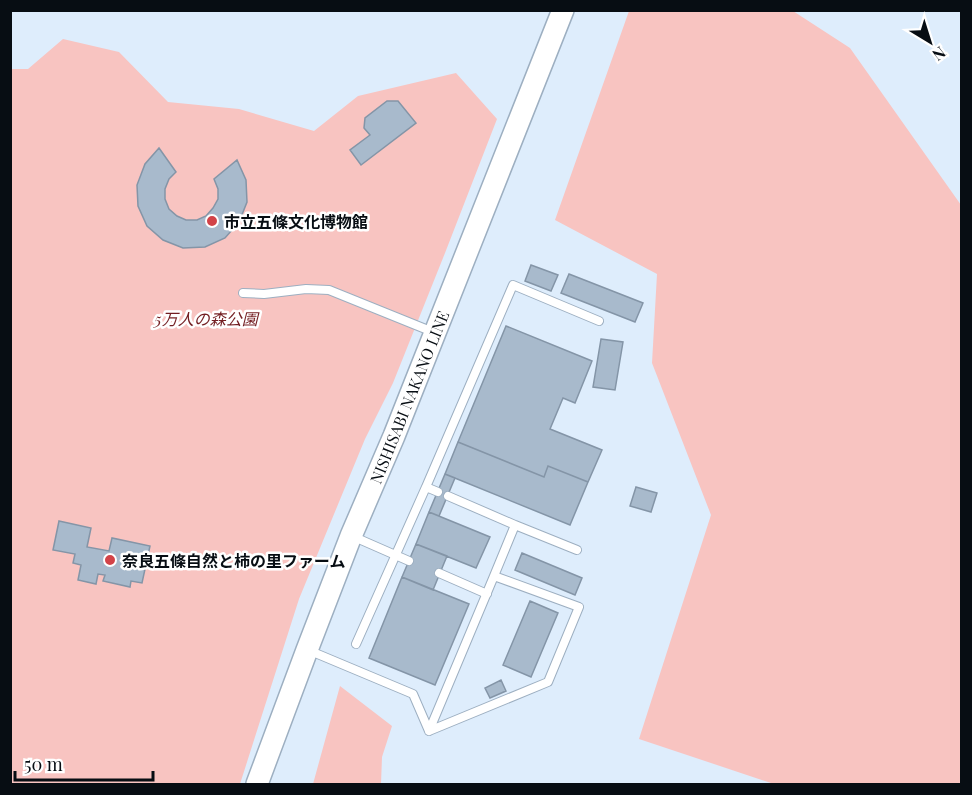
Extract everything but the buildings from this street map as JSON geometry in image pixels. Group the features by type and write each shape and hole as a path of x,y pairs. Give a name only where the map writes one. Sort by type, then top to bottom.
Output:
{"main road":[{"name":"NISHISABI NAKANO LINE","path":"257,784 351,536 394,436 563,10"}],"lane":[{"path":"356,644 513,285 599,321"},
{"path":"243,292 264,294 306,289 329,290 435,333"},
{"path":"426,487 438,492"},
{"path":"448,496 578,550"},
{"path":"429,731 515,525"},
{"path":"351,536 409,561"},
{"path":"440,573 487,594"},
{"path":"429,731 548,682 579,607 494,576"},
{"path":"307,650 412,694 429,731"}],"green space":[{"path":"629,11 793,11 850,48 961,205 961,784 774,784 639,739 711,515 652,363 657,274 555,220"},
{"name":"5万人の森公園","path":"63,39 119,52 168,102 239,109 314,131 358,96 456,73 497,119 393,383 365,439 299,599 240,784 11,784 10,69 28,69"},
{"path":"340,686 392,726 382,757 381,784 313,784"}],"place":[{"name":"市立五條文化博物館","path":"212,221"},
{"name":"奈良五條自然と柿の里ファーム","path":"110,560"}]}
